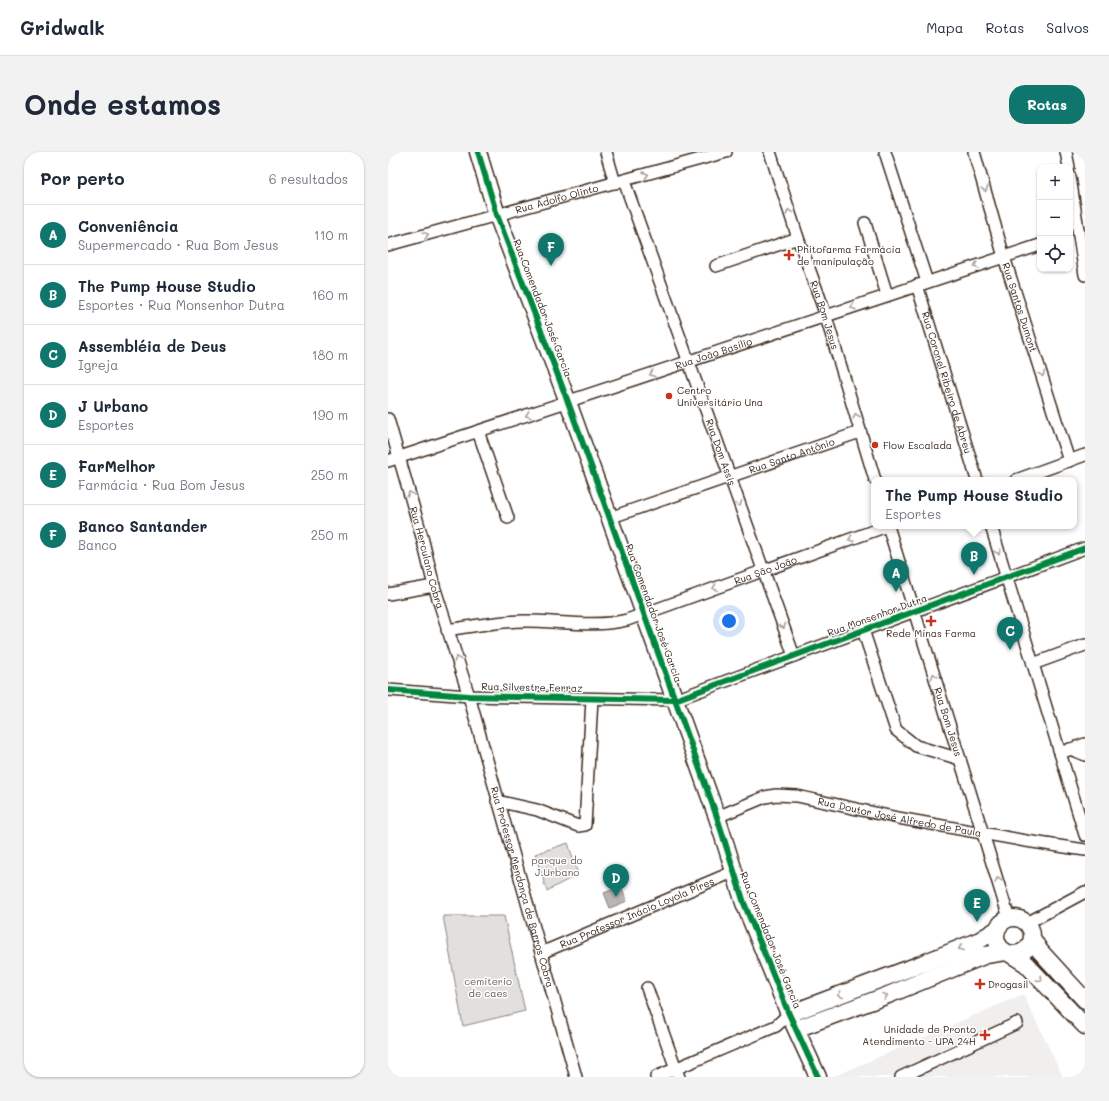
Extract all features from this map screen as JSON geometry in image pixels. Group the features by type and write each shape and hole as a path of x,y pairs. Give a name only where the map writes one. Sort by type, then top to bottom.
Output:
{"street":[{"name":"Rua Comendador José Garcia","path":"478,152 497,215 568,402 717,817 733,872 744,903 789,1014 818,1077"},
{"name":"Rua Dom Assis","path":"606,152 620,182 689,362 794,656"},
{"name":"Rua Adolfo Olinto","path":"388,245 726,152"},
{"name":"Rua Bom Jesus","path":"770,152 798,238 826,316 874,477"},
{"name":"Rua Coronel Ribeiro de Abreu","path":"884,152 976,477"},
{"name":"Rua Santos Dumont","path":"974,152 1004,257 1069,461"},
{"path":"1066,152 1068,164"},
{"path":"1073,198 1085,275"},
{"path":"865,223 887,296"},
{"path":"716,266 798,238"},
{"name":"Rua João Basílio","path":"388,462 1037,246"},
{"name":"Rua Herculano Cobra","path":"388,418 422,537 434,586 469,696"},
{"path":"478,431 508,518"},
{"name":"Rua Santo Antônio","path":"610,518 860,432"},
{"path":"1024,477 1085,455"},
{"name":"Rua São João","path":"447,630 487,623 526,621 611,624 879,529"},
{"name":"Rua Bom Jesus","path":"889,529 1009,918"},
{"path":"992,529 1033,664 1065,751 1085,835"},
{"name":"Rua Monsenhor Dutra","path":"675,700 1085,548"},
{"path":"388,594 434,586"},
{"path":"863,630 896,730 916,746 960,759"},
{"path":"1033,664 1085,645"},
{"name":"Rua Silvestre Ferraz","path":"388,690 469,696 675,700"},
{"name":"Rua Professor Mendonça de Barros Cobra","path":"469,696 497,801 576,1077"},
{"path":"497,801 537,810 578,826 583,826 586,822 592,699"},
{"path":"1065,751 1085,744"},
{"path":"1065,751 1085,755"},
{"name":"Rua Doutor José Alfredo de Paula","path":"717,817 765,797 776,795 797,796 898,818 1085,850"},
{"name":"Rua Professor Inácio Loyola Pires","path":"540,953 733,872"},
{"path":"776,1026 796,1029 888,996 986,955 1022,952 1027,948 1030,930 1085,892"},
{"path":"656,1077 678,1072 776,1026 789,1014 864,987 980,940 996,930 1003,921 1009,918 1019,918 1030,930 1040,951 1085,1000"},
{"path":"996,930 996,943 1008,953 1026,964 1085,1026"},
{"path":"647,988 678,1072"},
{"path":"901,1077 1017,1023"}],"shaded area":[{"path":"621,886 627,901 610,908 604,893"},
{"name":"Unidade de Pronto Atendimento - UPA 24H","path":"1023,994 1063,1077 833,1077"}],"green space":[{"name":"parque do J.Urbano","path":"568,843 578,874 547,891 535,854"},
{"name":"cemiterio de caes","path":"443,916 504,916 525,1011 463,1026"}],"cycle path":[{"path":"478,152 497,215 568,402 717,817 744,903 789,1014 818,1077"},
{"path":"388,690 469,696 675,700 1085,548"}],"place":[{"name":"Phitofarma Farmácia de manipulação","path":"789,255"},
{"name":"Banco Santander","path":"551,266"},
{"name":"Centro Universitário Una","path":"669,396"},
{"name":"Flow Escalada","path":"875,445"},
{"name":"The Pump House Studio","path":"974,575"},
{"name":"Conveniência","path":"896,592"},
{"name":"Rede Minas Farma","path":"931,621"},
{"name":"Assembléia de Deus","path":"1010,650"},
{"name":"J Urbano","path":"616,897"},
{"name":"FarMelhor","path":"977,922"},
{"name":"Drogasil","path":"980,984"},
{"name":"Unidade de Pronto Atendimento - UPA 24H","path":"985,1035"}]}
